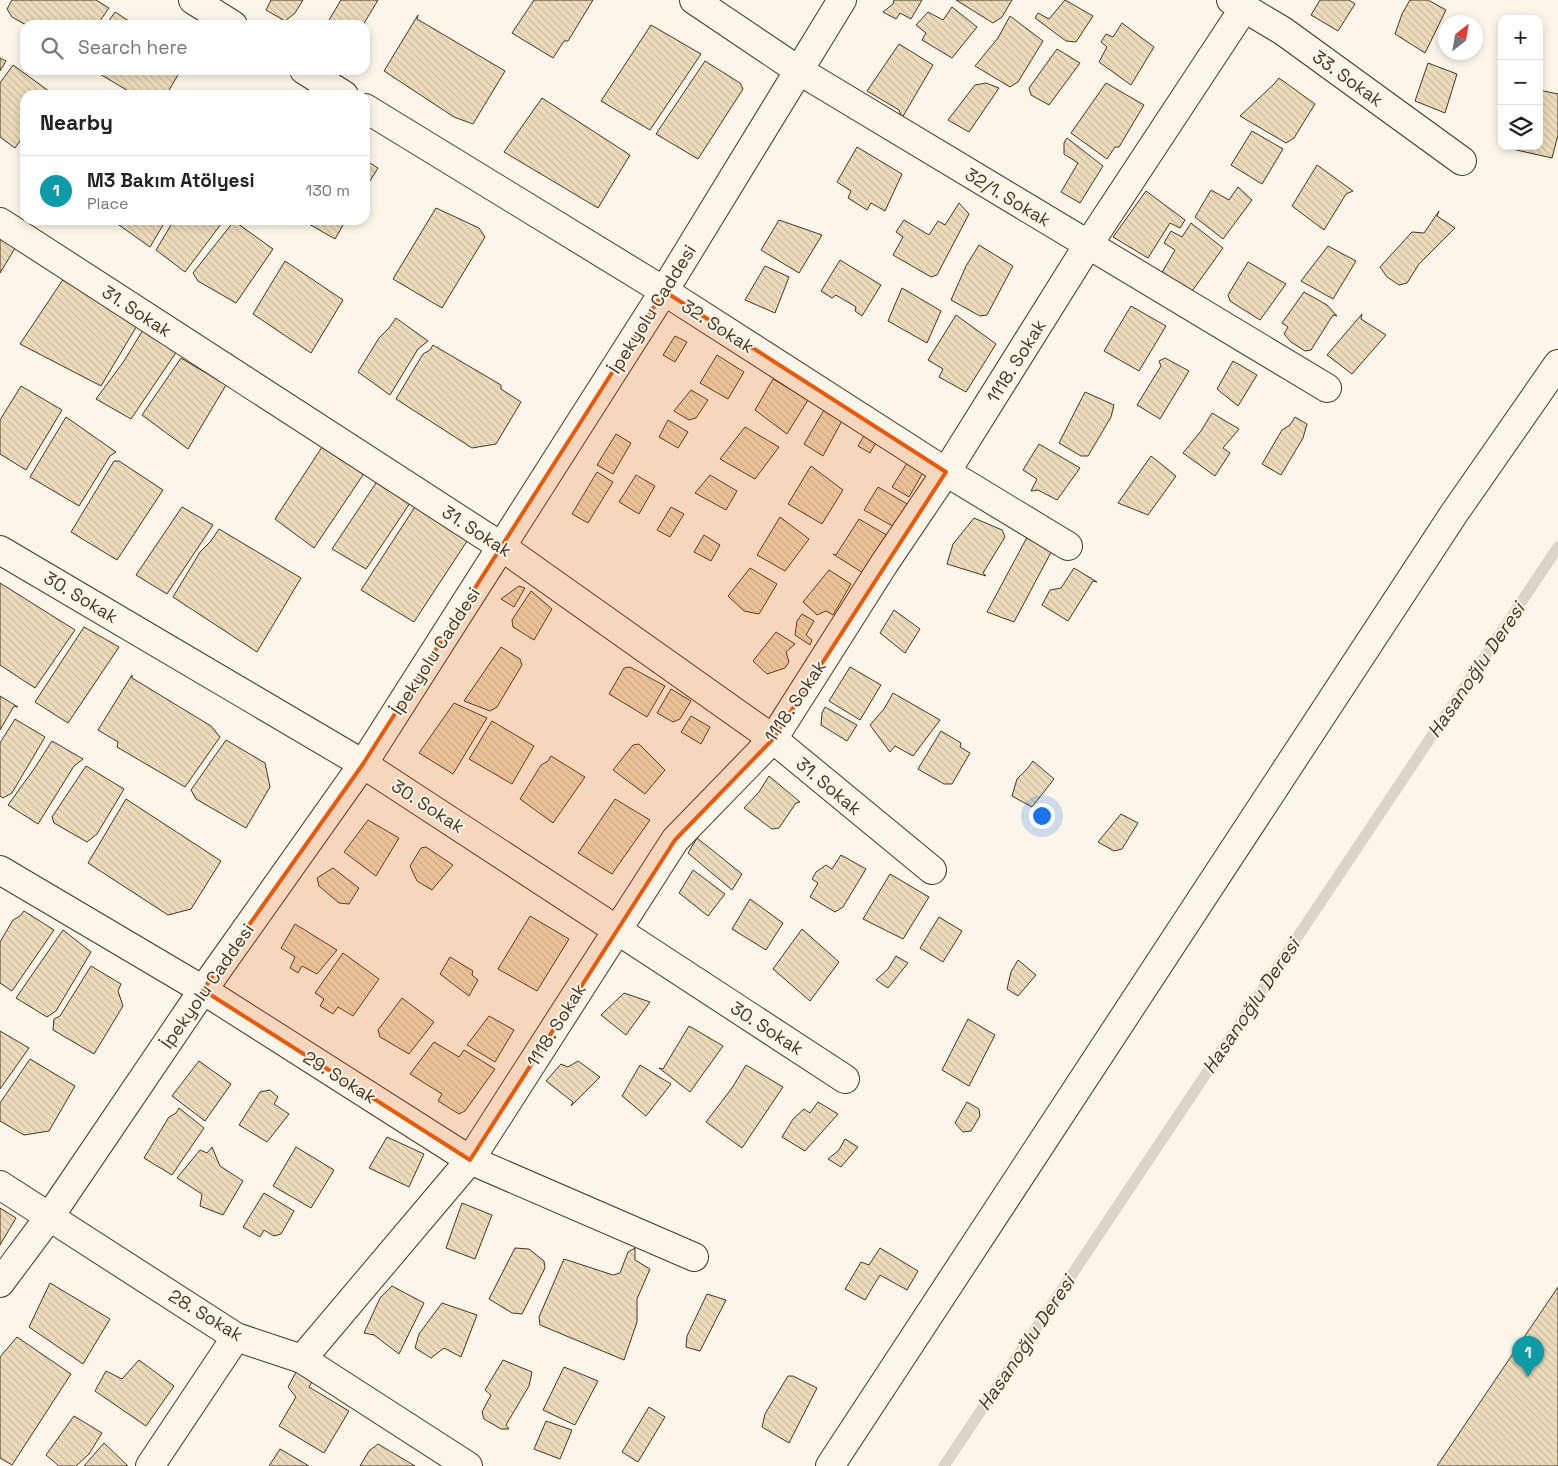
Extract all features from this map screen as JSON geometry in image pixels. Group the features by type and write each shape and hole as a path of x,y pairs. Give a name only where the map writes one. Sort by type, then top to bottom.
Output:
{"street":[{"path":"193,0 224,20"},
{"name":"32/1. Sokak","path":"694,0 798,70 1327,388"},
{"name":"İpekyolu Caddesi","path":"0,1283 50,1216 203,990 363,764 664,291 842,0"},
{"name":"33. Sokak","path":"1237,4 1283,31 1462,161"},
{"name":"1118. Sokak","path":"302,1359 470,1160 675,840 773,739 884,564 946,472 1237,4"},
{"path":"312,75 336,90"},
{"name":"32. Sokak","path":"370,111 664,291 946,472 1068,546"},
{"name":"31. Sokak","path":"0,222 502,547 773,739 932,870"},
{"path":"830,1466 1453,514 1558,364"},
{"name":"30. Sokak","path":"0,550 363,764 617,928 845,1079"},
{"name":"29. Sokak","path":"0,870 203,990 470,1160 694,1257"},
{"name":"28. Sokak","path":"0,1184 236,1337 302,1359 468,1466"},
{"path":"150,1466 236,1337"}],"highlighted area":[{"path":"664,291 946,472 773,739 675,840 470,1160 203,990 363,764"}],"building":[{"path":"12,0 96,0 109,8 101,20 20,20 20,22 12,17 7,9"},
{"path":"271,0 303,0 295,13 286,20 266,10"},
{"path":"341,0 378,0 366,20 329,20"},
{"path":"534,0 593,0 568,41 564,41 553,58 512,33"},
{"path":"894,0 922,0 911,19 900,13 896,19 883,12 893,4"},
{"path":"956,0 1012,0 1002,17 993,23"},
{"path":"1065,0 1093,16 1076,42 1066,41 1035,18 1038,13 1049,19"},
{"path":"1320,0 1349,0 1355,4 1338,31 1311,15"},
{"path":"1410,0 1428,0 1446,10 1444,15 1438,15 1438,26 1425,53 1395,34 1402,14"},
{"path":"952,7 977,27 952,58 922,40 926,33 916,25 928,12 943,20"},
{"path":"115,12 127,20 109,20"},
{"path":"418,15 417,19 505,71 473,124 454,117 384,71"},
{"path":"1010,16 1043,41 1018,82 1010,87 975,66 998,38"},
{"path":"1122,23 1154,47 1131,85 1099,62 1107,47 1101,42 1106,34 1113,37"},
{"path":"651,25 701,54 650,130 601,101"},
{"path":"899,44 933,65 902,118 899,110 867,91"},
{"path":"1057,49 1080,63 1049,105 1031,95 1029,88"},
{"path":"0,58 6,61 0,71"},
{"path":"705,61 740,83 743,89 698,159 656,134"},
{"path":"1428,63 1457,74 1445,113 1415,101"},
{"path":"13,65 20,70 20,75 27,75 47,90 20,90 20,141 15,148 0,137 0,83"},
{"path":"101,75 178,75 169,90 127,90"},
{"path":"1279,78 1315,104 1294,138 1286,143 1240,116"},
{"path":"986,83 999,88 969,132 948,120 975,85"},
{"path":"1106,83 1144,105 1119,147 1115,147 1107,159 1071,133"},
{"path":"1543,91 1558,94 1558,135 1552,158 1516,150 1543,150"},
{"path":"542,98 630,155 598,208 504,152"},
{"path":"1252,131 1283,149 1262,184 1231,165"},
{"path":"1067,138 1103,166 1080,203 1061,192 1078,163 1064,154 1064,143"},
{"path":"857,147 902,174 885,211 871,203 867,210 848,198 851,191 837,182"},
{"path":"370,163 378,168 370,181"},
{"path":"1317,165 1353,191 1346,194 1324,230 1292,206"},
{"path":"1238,187 1252,200 1223,239 1195,217 1211,190 1229,200"},
{"path":"1146,191 1185,220 1180,228 1170,223 1148,258 1113,237"},
{"path":"959,203 969,214 937,275 931,277 893,255 903,237 896,232 904,220 929,235 938,221 945,225"},
{"path":"436,208 479,228 485,237 442,308 393,279"},
{"path":"1439,211 1437,216 1455,228 1419,264 1407,283 1399,285 1387,277 1380,267 1412,232 1424,233"},
{"path":"779,220 822,235 799,273 761,250"},
{"path":"1191,223 1223,248 1190,294 1160,276 1175,250 1164,243 1171,231 1182,237"},
{"path":"119,225 163,225 150,247"},
{"path":"171,225 220,225 185,272 156,250"},
{"path":"231,225 240,225 273,249 236,303 198,281 193,273"},
{"path":"311,225 343,225 335,239"},
{"path":"0,235 17,245 0,273"},
{"path":"979,245 1013,266 987,315 980,316 951,300 966,266"},
{"path":"1328,246 1356,261 1333,299 1301,281"},
{"path":"840,260 881,285 862,316 855,311 856,307 836,295 832,298 821,291"},
{"path":"285,261 343,300 311,353 253,314"},
{"path":"1248,262 1286,284 1260,320 1230,301 1228,295"},
{"path":"765,266 789,277 775,313 745,300"},
{"path":"64,278 141,319 101,386 20,344"},
{"path":"902,288 941,311 927,343 888,321"},
{"path":"1304,292 1327,305 1337,316 1333,315 1311,350 1305,351 1291,342 1284,334 1288,327 1282,323"},
{"path":"1131,306 1166,326 1139,371 1104,351"},
{"path":"1362,314 1361,319 1386,335 1352,374 1327,355"},
{"path":"956,315 996,344 966,392 939,377 943,369 928,360"},
{"path":"396,318 428,341 418,349 390,395 358,372 379,338"},
{"path":"143,330 177,351 131,419 96,399 124,361"},
{"path":"675,336 687,342 675,362 663,355"},
{"path":"433,345 501,385 501,389 521,402 496,444 472,448 396,399 423,354 430,350"},
{"path":"717,355 744,372 728,399 700,383"},
{"path":"181,358 226,385 188,449 142,415"},
{"path":"1165,358 1189,371 1160,419 1137,405 1161,366 1159,361"},
{"path":"1233,361 1257,375 1238,406 1217,389"},
{"path":"773,379 808,400 787,434 755,410"},
{"path":"21,386 62,410 26,470 0,454 0,420"},
{"path":"691,390 708,400 696,418 689,420 674,411"},
{"path":"1085,392 1114,405 1111,417 1088,456 1081,456 1059,443"},
{"path":"824,410 843,419 823,456 804,444"},
{"path":"1212,413 1239,429 1223,448 1230,453 1215,476 1183,453 1201,431"},
{"path":"66,417 116,452 110,456 79,506 30,477"},
{"path":"1295,417 1307,424 1303,438 1281,475 1262,464 1282,430 1290,425"},
{"path":"668,420 688,432 678,448 659,437"},
{"path":"745,427 779,447 755,479 720,459"},
{"path":"616,434 631,443 613,474 597,465"},
{"path":"865,434 877,441 870,453 858,446"},
{"path":"324,444 367,469 314,548 275,519"},
{"path":"1039,444 1080,468 1057,500 1038,490 1031,491 1037,479 1023,470"},
{"path":"1151,456 1176,476 1148,515 1118,503"},
{"path":"909,460 925,469 909,497 892,487"},
{"path":"114,461 119,461 163,490 117,560 71,532"},
{"path":"811,466 843,490 822,524 788,504"},
{"path":"597,472 613,482 588,523 572,514"},
{"path":"636,475 655,486 639,514 619,502"},
{"path":"710,475 737,491 726,510 695,493"},
{"path":"378,480 412,500 366,569 332,549"},
{"path":"878,487 909,505 896,528 864,510"},
{"path":"422,496 473,532 414,622 361,590"},
{"path":"182,507 213,525 167,594 136,575"},
{"path":"671,507 684,514 670,537 657,530"},
{"path":"780,517 809,539 785,571 757,555"},
{"path":"974,518 1002,530 1005,537 983,573 986,576 947,564 953,544"},
{"path":"859,519 890,537 863,573 833,554 836,555"},
{"path":"1032,528 1056,543 1014,622 987,612"},
{"path":"219,529 301,578 257,652 173,597 200,552"},
{"path":"704,535 720,545 711,561 694,552"},
{"path":"750,568 777,584 759,614 744,611 728,596"},
{"path":"1074,568 1097,582 1093,581 1068,621 1042,605 1050,590 1061,588"},
{"path":"829,570 851,584 833,615 826,611 817,615 803,602"},
{"path":"0,583 75,630 35,688 0,665"},
{"path":"519,586 525,588 514,607 501,599"},
{"path":"531,591 552,609 534,640 513,627 512,620"},
{"path":"894,610 920,629 905,653 880,633"},
{"path":"802,614 814,621 806,635 812,640 810,645 795,635 797,621"},
{"path":"84,627 119,647 68,723 35,702"},
{"path":"776,632 795,644 786,652 789,662 785,668 767,674 753,661"},
{"path":"501,647 520,659 522,665 497,707 490,711 464,701"},
{"path":"630,667 665,686 647,717 609,694 624,668"},
{"path":"850,667 881,685 860,720 829,701"},
{"path":"132,675 132,678 211,726 220,737 185,787 117,747 118,742 98,730"},
{"path":"671,689 691,701 680,719 673,722 657,713"},
{"path":"893,693 940,720 913,756 895,746 890,752 870,725 884,709"},
{"path":"0,696 18,707 14,706 0,730"},
{"path":"454,703 487,718 453,774 419,753"},
{"path":"825,707 857,725 847,741 821,725 822,713"},
{"path":"691,716 710,727 701,744 681,732"},
{"path":"15,719 45,737 12,793 3,798 0,796 0,743"},
{"path":"492,721 534,746 512,784 469,759"},
{"path":"941,731 961,743 960,747 970,753 952,784 944,784 918,769"},
{"path":"226,740 265,763 270,787 246,828 196,799 191,790"},
{"path":"52,741 83,759 74,766 38,824 8,805"},
{"path":"639,744 665,770 645,794 613,770 633,745"},
{"path":"551,756 585,777 553,823 520,799 541,765 548,761"},
{"path":"1033,761 1054,779 1032,807 1012,796 1017,779"},
{"path":"86,766 124,789 97,834 87,842 54,823 52,817"},
{"path":"769,776 800,802 796,803 779,828 772,829 744,808 759,792"},
{"path":"126,799 221,861 191,909 168,915 88,863"},
{"path":"615,799 650,820 612,874 578,853"},
{"path":"1121,814 1138,823 1122,849 1114,851 1098,842"},
{"path":"368,820 399,838 376,876 344,852"},
{"path":"697,838 742,874 732,890 688,853"},
{"path":"426,847 453,865 432,890 417,881 410,866 421,848"},
{"path":"841,855 866,869 843,907 835,912 810,897 818,883 812,879 816,872 826,865 832,869"},
{"path":"333,868 359,888 349,904 339,903 319,886 317,878"},
{"path":"693,870 725,894 708,916 679,893"},
{"path":"890,874 929,897 903,939 863,919"},
{"path":"750,899 783,923 766,950 732,929"},
{"path":"24,911 54,930 12,991 0,983 0,942 13,920"},
{"path":"530,916 569,939 537,991 498,969"},
{"path":"939,917 962,931 943,962 920,948"},
{"path":"295,924 337,950 317,974 302,966 298,973 290,968 295,957 281,948"},
{"path":"802,929 839,962 810,1001 773,969"},
{"path":"63,930 91,952 56,1011 47,1017 16,998"},
{"path":"343,953 379,979 353,1016 338,1007 333,1014 320,1006 324,999 315,993"},
{"path":"896,956 908,963 888,988 876,980 888,969"},
{"path":"450,957 473,971 472,975 478,980 469,996 440,974"},
{"path":"1018,960 1036,975 1018,996 1007,989 1011,972"},
{"path":"91,966 121,984 118,991 123,1006 94,1054 53,1030 54,1019 60,1016"},
{"path":"624,993 650,1002 626,1035 601,1015"},
{"path":"402,998 434,1022 409,1054 380,1037 378,1030"},
{"path":"489,1016 514,1030 495,1062 467,1045"},
{"path":"968,1019 995,1035 969,1086 942,1070"},
{"path":"689,1026 723,1046 690,1092 659,1068 663,1069"},
{"path":"0,1031 29,1048 0,1089"},
{"path":"434,1042 459,1057 464,1050 495,1069 465,1111 459,1114 438,1101 442,1094 410,1074"},
{"path":"30,1059 75,1086 49,1131 24,1135 0,1121 0,1103"},
{"path":"199,1061 231,1084 205,1121 172,1096"},
{"path":"578,1061 600,1077 571,1106 573,1102 546,1081 561,1064 568,1067"},
{"path":"640,1065 671,1084 646,1116 622,1096"},
{"path":"746,1065 783,1087 742,1148 706,1122 732,1088"},
{"path":"270,1090 278,1097 274,1104 289,1114 267,1142 239,1125 260,1092"},
{"path":"818,1102 838,1114 805,1151 782,1137 793,1119 804,1109 810,1113"},
{"path":"967,1102 979,1109 980,1116 971,1131 963,1132 955,1123"},
{"path":"179,1108 204,1128 172,1175 144,1158 169,1117 176,1113"},
{"path":"387,1137 424,1154 409,1187 369,1168"},
{"path":"845,1139 858,1147 841,1167 828,1159 839,1150"},
{"path":"212,1147 220,1166 243,1181 223,1215 200,1206 202,1194 177,1178 200,1150 207,1153"},
{"path":"296,1147 334,1170 311,1208 273,1186"},
{"path":"264,1193 294,1211 281,1234 274,1236 264,1230 260,1237 243,1227"},
{"path":"462,1203 492,1215 475,1259 446,1248"},
{"path":"0,1208 16,1218 0,1245"},
{"path":"515,1248 529,1249 544,1261 545,1268 522,1314 512,1313 489,1299"},
{"path":"635,1248 635,1260 650,1269 637,1299 637,1322 624,1360 540,1325 539,1317 564,1259 613,1275 620,1273 628,1252"},
{"path":"880,1248 918,1271 907,1290 880,1275 865,1300 845,1289 861,1262 869,1265"},
{"path":"50,1283 110,1319 83,1364 29,1327"},
{"path":"392,1286 424,1303 399,1354 374,1335 364,1333 380,1298"},
{"path":"1558,1287 1558,1466 1437,1466"},
{"path":"707,1294 726,1300 700,1351 686,1347 687,1336"},
{"path":"442,1303 477,1315 461,1357 444,1348 431,1358 415,1348 419,1334"},
{"path":"17,1337 71,1374 12,1465 0,1458 0,1357"},
{"path":"139,1360 174,1386 146,1426 95,1391 106,1371 122,1379"},
{"path":"503,1360 532,1372 529,1386 506,1425 509,1429 501,1429 484,1419 482,1412 491,1395 485,1390"},
{"path":"564,1367 598,1381 575,1425 543,1410"},
{"path":"297,1370 313,1380 309,1387 349,1411 324,1453 279,1426 296,1397 288,1387"},
{"path":"788,1376 793,1376 817,1388 789,1443 762,1427 765,1414"},
{"path":"649,1407 665,1417 638,1462 622,1452"},
{"path":"74,1416 102,1433 89,1454 76,1466 59,1466 46,1455"},
{"path":"546,1421 572,1430 560,1459 534,1449"},
{"path":"104,1443 128,1466 84,1466"},
{"path":"378,1444 415,1466 360,1466 369,1451"},
{"path":"280,1449 309,1466 269,1466"}],"waterway":[{"name":"Hasanoğlu Deresi","path":"944,1466 1558,547"}],"place":[{"name":"M3 Bakım Atölyesi","path":"1528,1377"}]}
